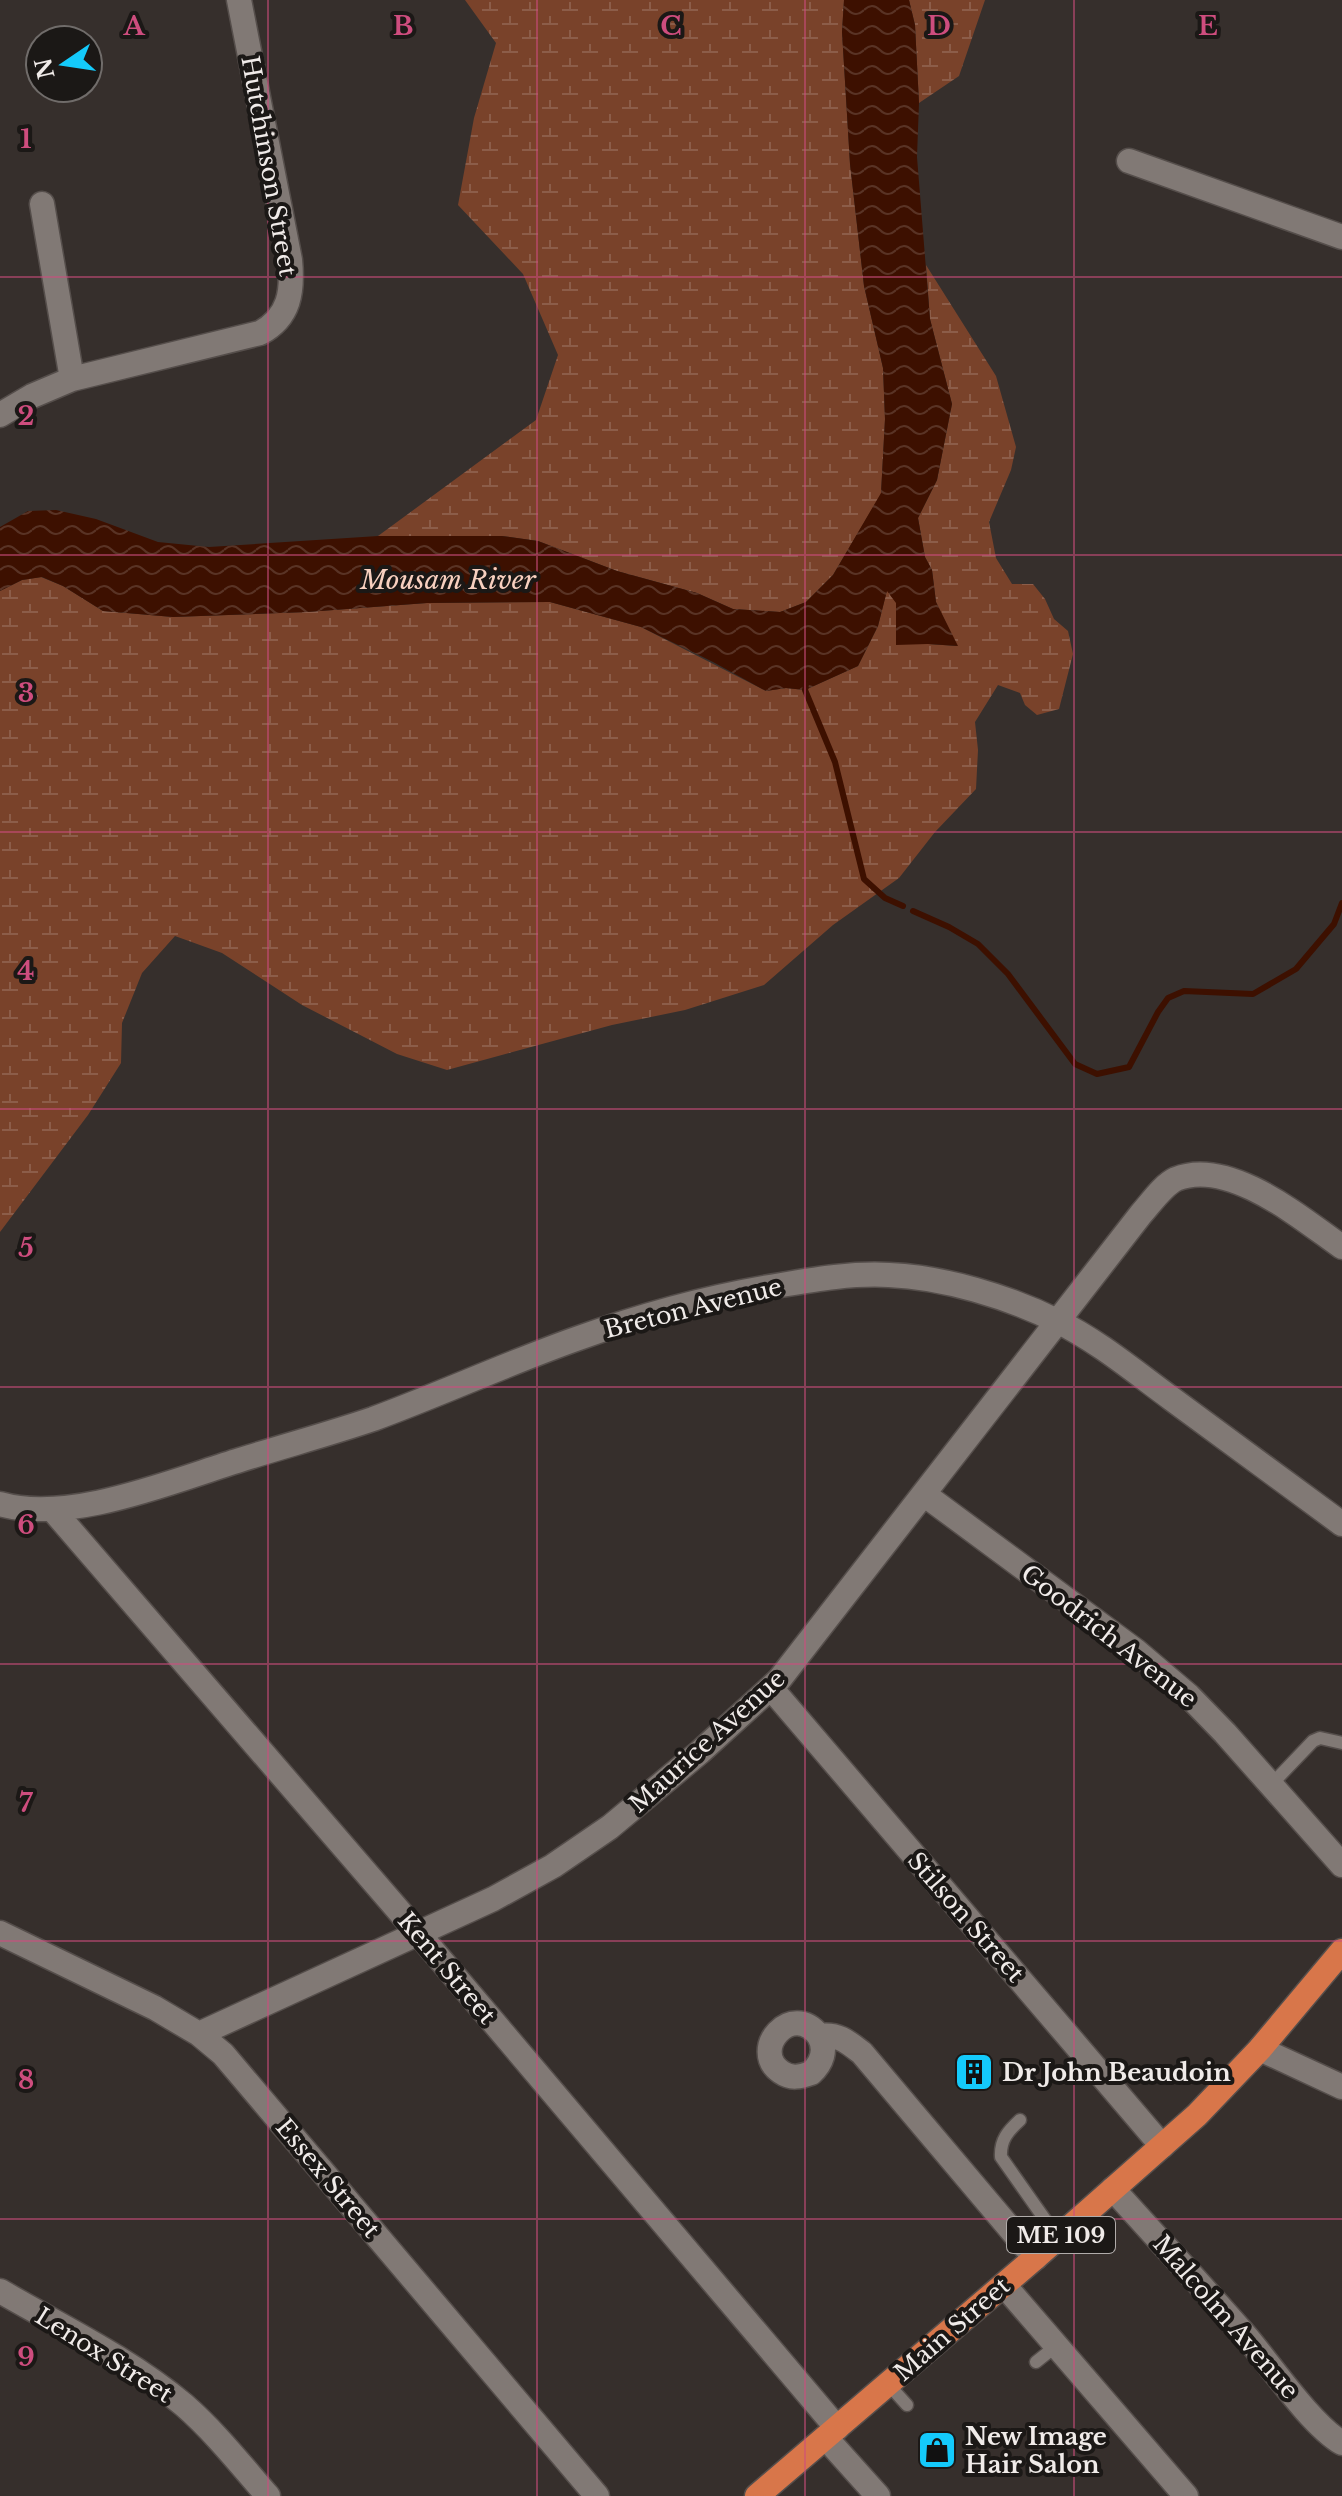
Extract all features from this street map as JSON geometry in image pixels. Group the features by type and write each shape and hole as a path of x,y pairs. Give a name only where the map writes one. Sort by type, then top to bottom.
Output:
{"highway":[{"name":"Main Street","path":"757,2496 1197,2115 1260,2049 1342,1952"}],"street":[{"name":"Hutchinson Street","path":"0,415 32,396 72,379 260,333 273,325 286,310 290,291 290,260 239,0"},
{"path":"1129,161 1342,237"},
{"path":"42,204 72,379"},
{"name":"Maurice Avenue","path":"199,2034 491,1900 553,1866 610,1827 700,1752 771,1688 925,1495 1141,1214 1169,1183 1198,1175 1234,1181 1289,1209 1342,1247"},
{"name":"Breton Avenue","path":"0,1504 53,1510 133,1493 372,1419 576,1339 641,1317 762,1288 850,1275 912,1277 986,1294 1058,1321 1132,1369 1342,1524"},
{"name":"Goodrich Avenue","path":"925,1495 1172,1681 1225,1733 1342,1865"},
{"name":"Kent Street","path":"53,1510 418,1933 831,2433 867,2471 878,2496"},
{"name":"Stilson Street","path":"771,1688 1072,2050 1162,2146"},
{"name":"Essex Street","path":"0,1933 155,2008 199,2034 223,2054 597,2496"},
{"path":"819,2036 834,2035 862,2053 962,2182 1035,2258"},
{"path":"1260,2049 1342,2087"},
{"name":"Malcolm Avenue","path":"1113,2189 1301,2403 1342,2443"},
{"path":"1004,2285 1186,2496"},
{"name":"Lenox Street","path":"0,2291 168,2392 206,2426 268,2496"}],"lane":[{"path":"1270,1786 1313,1741 1320,1738 1342,1743"},
{"path":"1020,2120 1003,2139 1001,2157 1058,2238"},
{"path":"1036,2362 1056,2346"},
{"path":"888,2384 907,2405"}],"green space":[{"path":"465,0 844,0 842,32 850,164 864,286 883,368 885,419 881,494 833,575 806,602 780,612 733,609 697,593 617,571 538,541 502,536 378,536 536,420 558,355 523,274 458,205 474,118 496,43"},
{"path":"909,0 985,0 959,76 919,103 915,25"},
{"path":"926,265 996,376 1016,447 1011,470 989,522 996,558 1012,584 1033,584 1045,599 1054,619 1068,631 1073,654 1059,709 1037,715 1025,705 1020,693 998,685 975,722 978,750 976,789 935,832 899,878 833,925 764,985 685,1010 612,1025 447,1070 397,1054 302,1005 222,953 175,936 142,973 122,1023 121,1063 88,1115 0,1232 0,591 22,580 41,577 63,586 103,611 173,617 427,603 550,602 641,627 766,691 786,688 805,690 858,666 878,626 887,590 928,644 957,646 936,602 932,570 925,557 918,518 937,480 952,404 930,319"}],"water":[{"name":"Mousam River","path":"844,0 909,0 915,25 919,103 917,157 930,319 952,404 937,480 918,518 925,557 932,570 936,602 958,646 896,645 896,603 887,591 878,626 858,666 805,690 786,688 766,691 641,627 550,602 427,603 173,617 103,611 42,577 22,580 0,591 0,527 28,511 56,510 96,519 158,542 209,547 378,536 502,536 538,541 617,571 697,593 733,609 780,612 806,602 833,575 881,493 885,419 883,368 864,286 850,164 842,32"}],"waterway":[{"path":"806,684 805,690 835,762 864,879 885,898 903,906"},
{"path":"913,911 978,944 1008,974 1075,1064 1097,1074 1129,1067 1168,998 1184,991 1253,994 1296,969 1334,924 1342,903"}],"place":[{"name":"Dr John Beaudoin","path":"974,2072"},
{"name":"New Image Hair Salon","path":"937,2450"}]}
